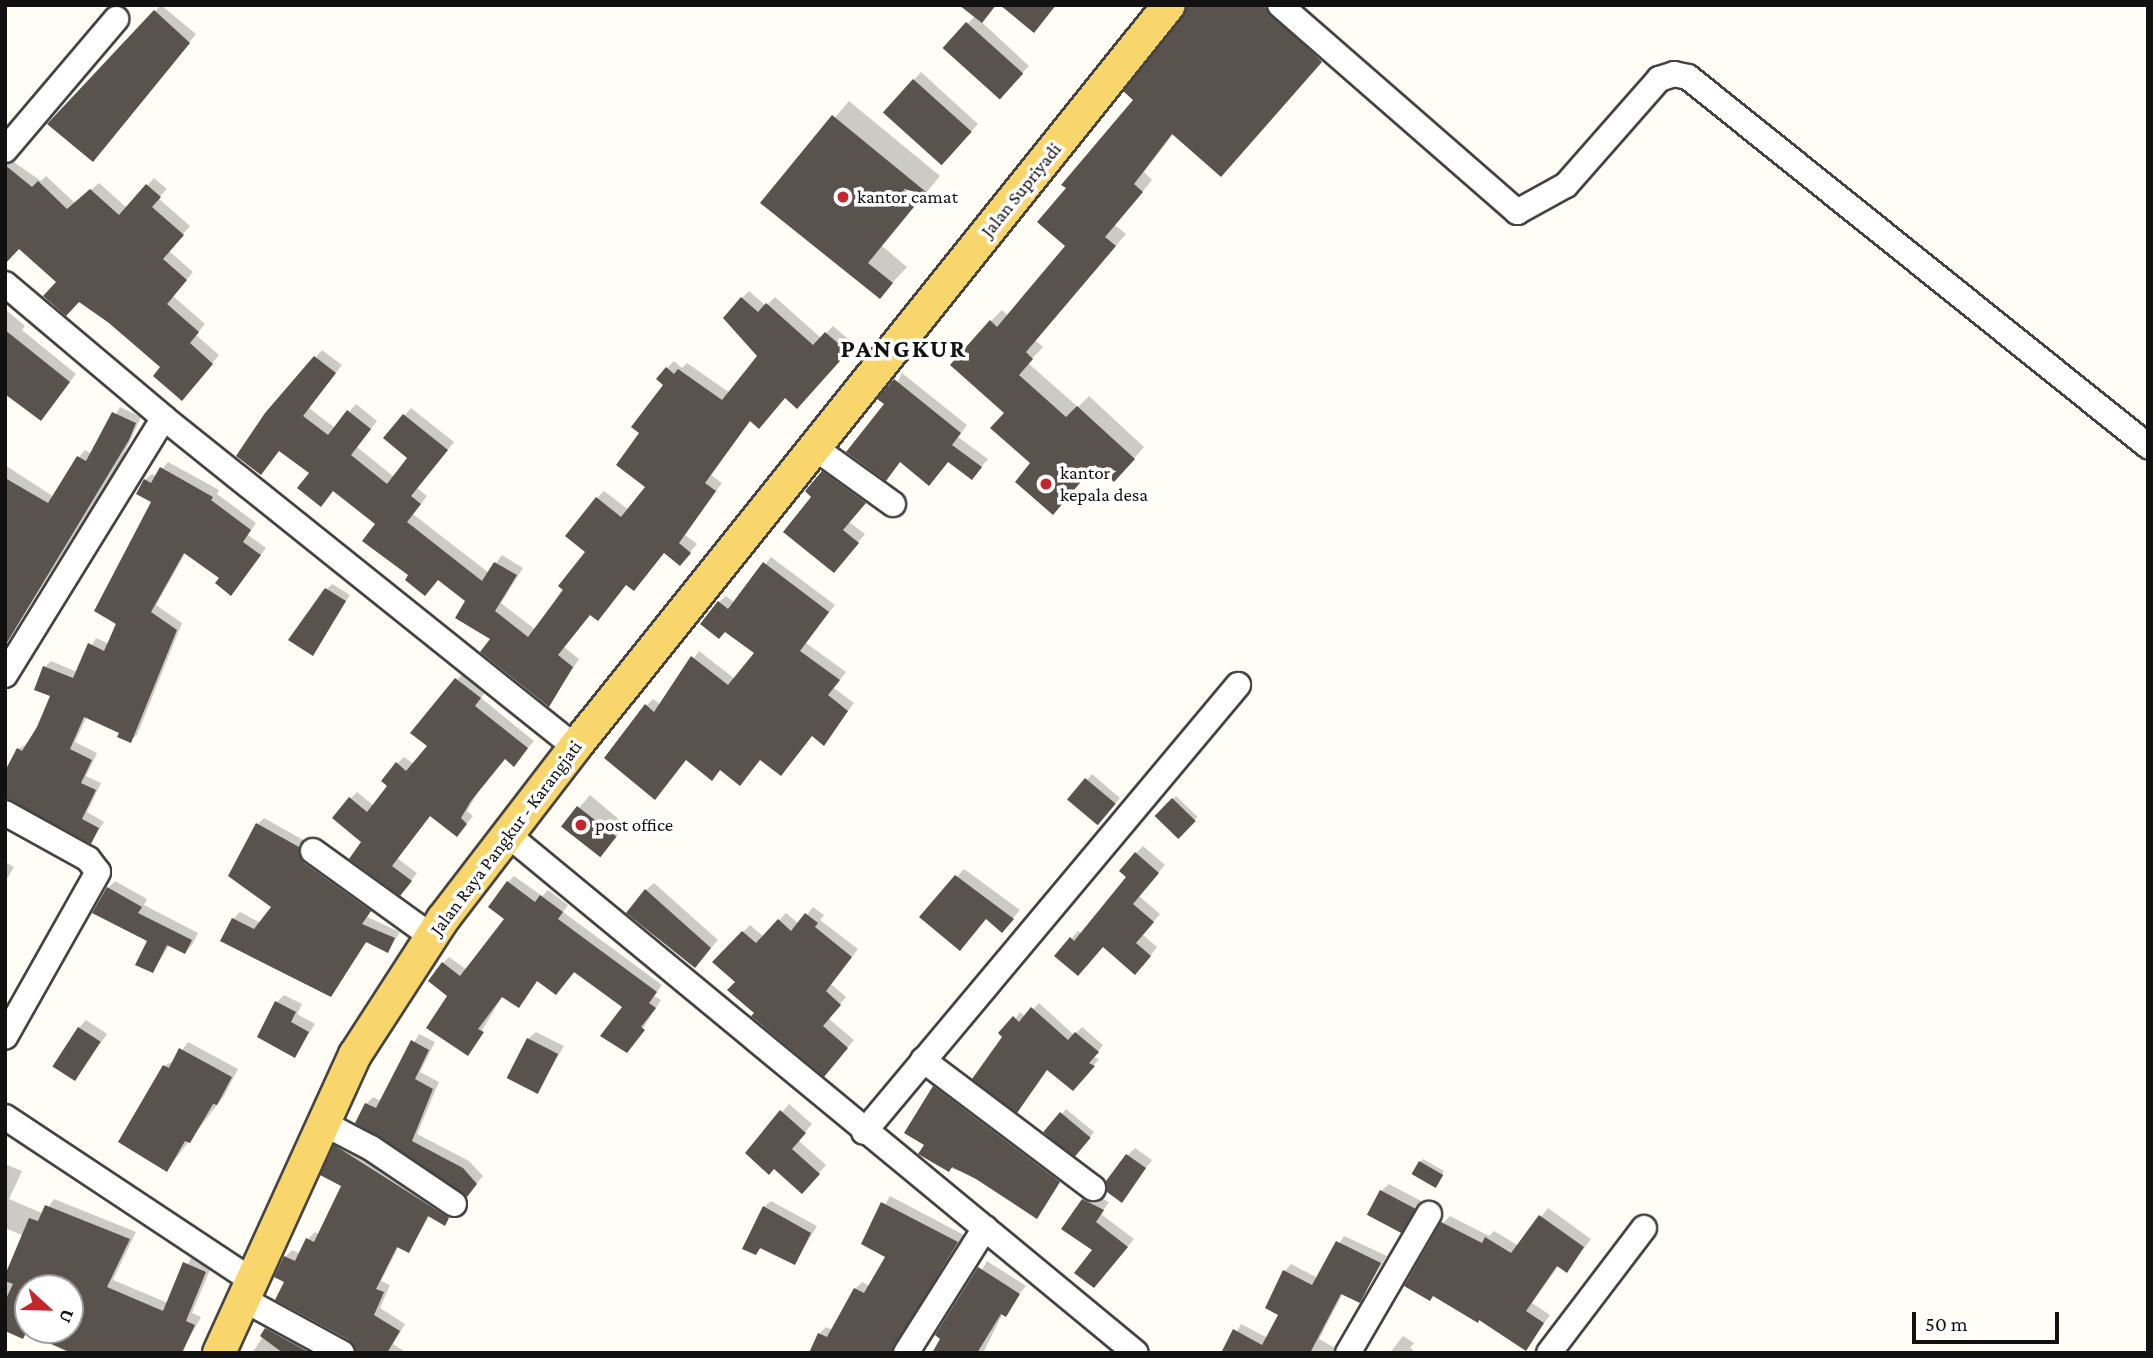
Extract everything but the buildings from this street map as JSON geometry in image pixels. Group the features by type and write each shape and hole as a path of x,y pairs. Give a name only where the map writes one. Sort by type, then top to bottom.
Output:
{"main road":[{"name":"Jalan Supriyadi","path":"874,374 1170,5"},
{"name":"Jalan Raya Pangkur - Karangjati","path":"219,1353 321,1122 355,1055 432,936 575,747 874,374"}],"street":[{"path":"1280,5 1517,212 1566,185 1659,79 1674,74 1688,78 2148,446"},
{"path":"5,150 116,19"},
{"path":"5,284 164,418 575,747"},
{"path":"5,675 164,418"},
{"path":"815,448 893,504"},
{"path":"864,1132 1238,685"},
{"path":"5,813 88,859 98,872 5,1037"},
{"path":"507,834 864,1132 1136,1353"},
{"path":"313,851 432,936"},
{"path":"923,1060 1093,1188"},
{"path":"5,1117 342,1353"},
{"path":"321,1122 371,1148 454,1204"},
{"path":"1348,1353 1429,1214"},
{"path":"906,1353 985,1228"},
{"path":"1549,1353 1644,1228"}],"place":[{"name":"kantor camat","path":"843,197"},
{"name":"kantor kepala desa","path":"1046,484"},
{"name":"post office","path":"581,825"}],"district":[{"name":"PANGKUR","path":"904,349"}]}
